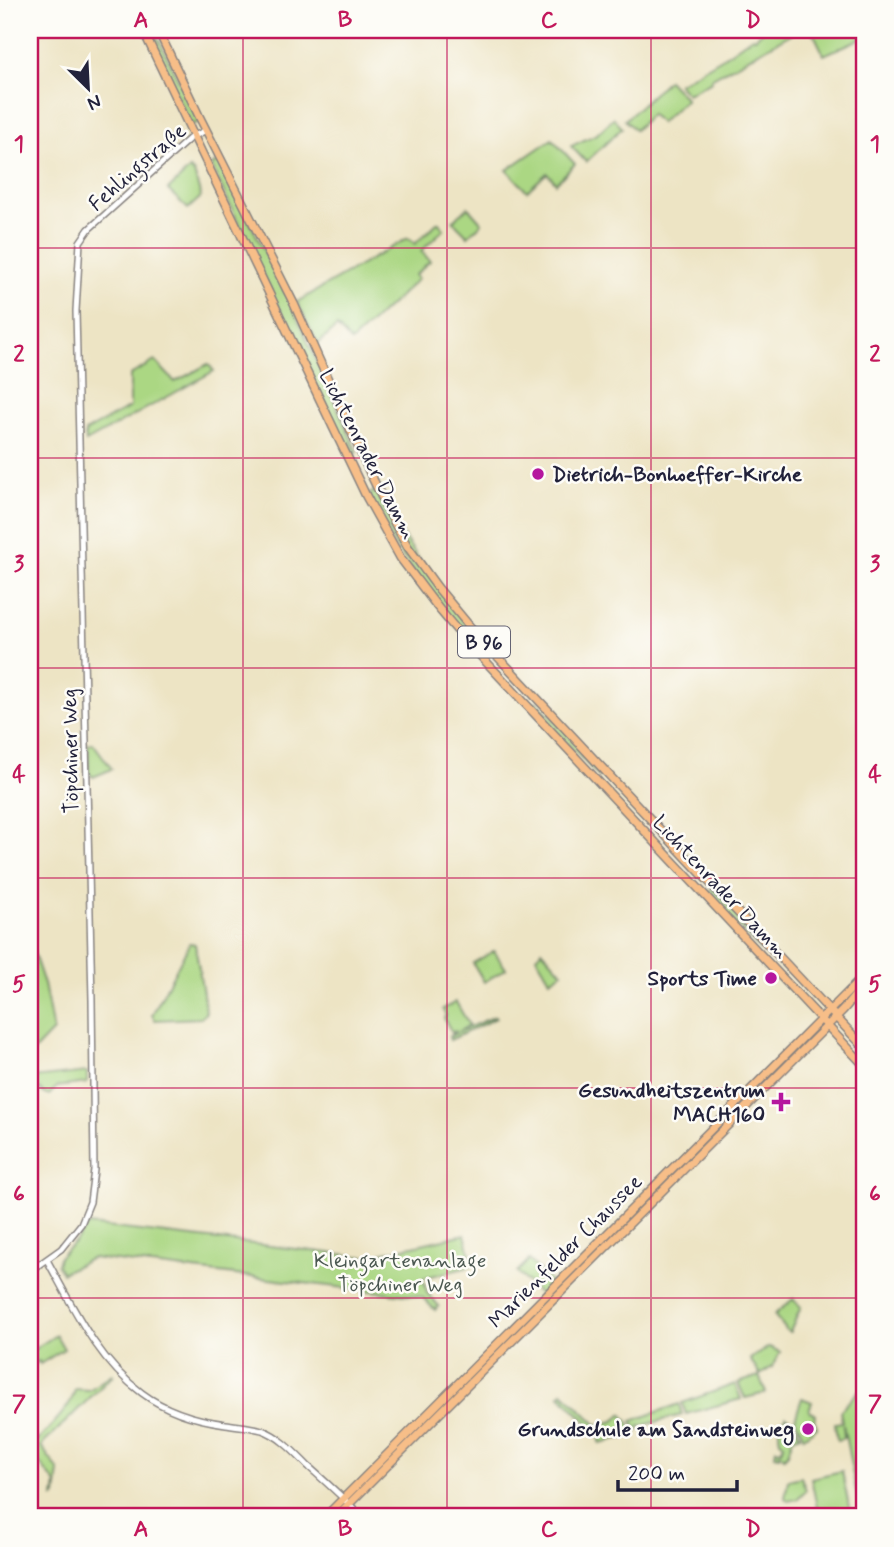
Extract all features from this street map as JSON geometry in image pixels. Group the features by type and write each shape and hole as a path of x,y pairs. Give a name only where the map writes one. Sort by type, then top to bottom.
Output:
{"main road":[{"name":"Lichtenrader Damm","path":"143,30 348,459 380,524 401,559 439,609 824,1022"},
{"name":"Lichtenrader Damm","path":"158,30 299,315 361,453 408,547 447,600 833,1013"},
{"path":"154,53 175,66"},
{"path":"208,165 221,159"},
{"path":"348,459 361,453"},
{"path":"833,1013 864,976"},
{"path":"833,1013 864,985"},
{"path":"801,997 810,988"},
{"name":"Marienfelder Chaussee","path":"325,1517 346,1501 833,1013"},
{"name":"B 96","path":"833,1013 864,1047"},
{"name":"B 96","path":"824,1022 864,1065"},
{"path":"847,1047 856,1038"},
{"name":"Marienfelder Chaussee","path":"336,1517 346,1501"}],"street":[{"name":"Fehlingstraße","path":"89,229 194,136 206,130"},
{"name":"Töpchiner Weg","path":"30,1271 61,1249 83,1222 90,1202 94,1170 76,315 80,242 89,229"},
{"path":"47,1260 98,1348 141,1392 182,1414 210,1422 254,1428 272,1435 362,1517"}],"green space":[{"path":"146,30 154,30 199,122 191,125"},
{"path":"764,30 798,30 687,94 678,84 752,37 755,38"},
{"path":"812,30 864,30 864,37 824,55"},
{"path":"668,80 686,99 660,123 651,114 635,130 625,120"},
{"path":"614,118 622,128 586,162 571,146 597,134"},
{"path":"552,139 575,164 556,183 547,173 527,191 507,170"},
{"path":"218,162 293,308 357,452 352,455 349,455 212,167"},
{"path":"190,169 194,173 201,197 188,209 168,190"},
{"path":"468,207 482,223 468,236 453,221"},
{"path":"438,222 444,229 421,251 430,261 415,275 418,279 351,342 337,327 318,344 297,302 408,238 415,244"},
{"path":"155,361 175,382 208,364 214,371 86,442 85,432 130,407 130,375"},
{"path":"375,490 388,515 467,627 462,631 442,610 393,543 369,495"},
{"path":"537,701 603,772 599,777 531,706"},
{"path":"93,743 112,769 93,777 89,773 88,744"},
{"path":"713,888 766,945 760,950 707,894"},
{"path":"30,942 44,984 53,1031 30,1055"},
{"path":"190,943 195,944 206,1012 201,1018 155,1020 152,1015"},
{"path":"542,950 562,972 550,980 536,956"},
{"path":"494,951 506,969 484,982 473,963"},
{"path":"456,1002 469,1025 458,1032 495,1016 496,1018 450,1040 449,1037 456,1033 452,1033 444,1018 446,1016 443,1009"},
{"path":"30,1066 33,1078 87,1072 87,1083 57,1087 49,1095 39,1089 30,1094"},
{"name":"Kleingartenanlage Töpchiner Weg","path":"88,1225 365,1257 465,1234 473,1266 423,1278 427,1293 439,1306 435,1310 422,1297 92,1258 62,1273 57,1265 59,1257"},
{"path":"529,1260 550,1281 550,1285 540,1295 517,1272"},
{"path":"793,1299 801,1307 788,1332 774,1315"},
{"path":"56,1335 64,1349 40,1364 39,1361 30,1366 30,1352"},
{"path":"769,1347 780,1352 772,1367 760,1375 750,1359"},
{"path":"112,1374 41,1446 59,1471 54,1497 56,1484 37,1460 33,1462 30,1458 30,1440 35,1437 38,1441 66,1409 75,1389 89,1390"},
{"path":"759,1376 766,1393 745,1398 738,1383"},
{"path":"735,1384 741,1399 686,1414 682,1403"},
{"path":"864,1385 864,1517 861,1517 843,1424 844,1438 837,1440 835,1423 842,1422 840,1411"},
{"path":"563,1392 597,1425 614,1421 622,1414 635,1435 600,1443 599,1434 560,1395"},
{"path":"802,1398 812,1402 809,1411 816,1414 814,1419 817,1427 804,1437 795,1419"},
{"path":"679,1404 682,1415 640,1426 638,1431 632,1421"},
{"path":"786,1416 800,1435 793,1438 784,1457 780,1453 779,1456 775,1455 776,1449 781,1450 784,1444 780,1441 779,1431"},
{"path":"842,1471 851,1517 819,1517 811,1478"},
{"path":"801,1477 806,1490 797,1499 788,1501 785,1498 788,1480"}],"waterway":[{"path":"30,42 41,30"}],"place":[{"name":"Dietrich-Bonhoeffer-Kirche","path":"538,474"},
{"name":"Sports Time","path":"771,978"},
{"name":"Gesundheitszentrum MACH160","path":"781,1102"},
{"name":"Grundschule am Sandsteinweg","path":"808,1429"}]}
